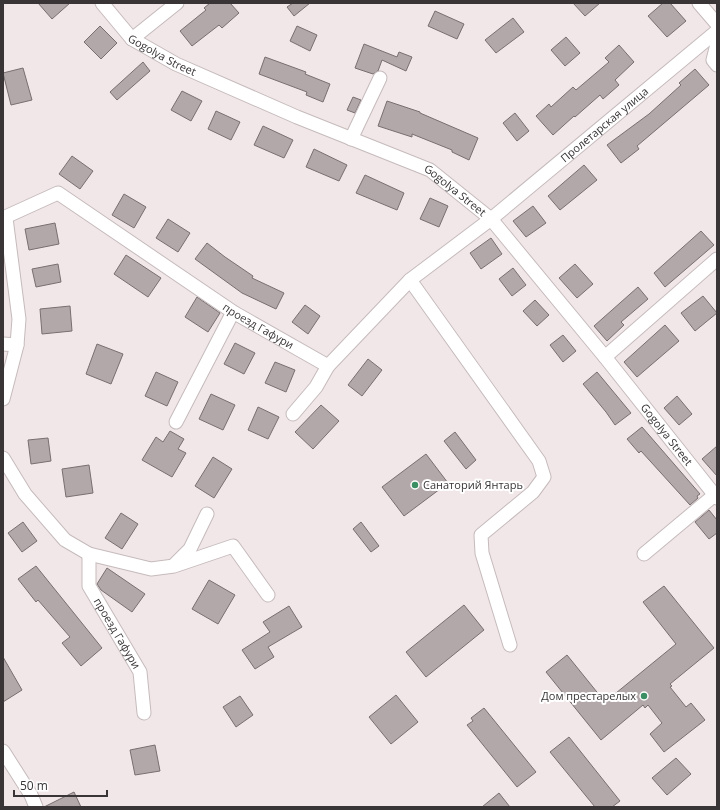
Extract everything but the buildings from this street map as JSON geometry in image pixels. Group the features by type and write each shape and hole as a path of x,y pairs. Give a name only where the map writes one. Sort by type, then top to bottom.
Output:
{"street":[{"name":"Gogolya Street","path":"102,3 132,39 176,64 297,117 430,170 491,219 716,495"},
{"path":"132,39 177,3"},
{"path":"699,3 717,24"},
{"name":"Пролетарская улица","path":"491,219 717,31"},
{"path":"717,44 713,60 717,65"},
{"path":"351,139 380,78"},
{"name":"проезд Гафури","path":"4,218 58,193 233,312 328,366"},
{"path":"3,399 17,345 19,319 4,218"},
{"path":"293,414 316,387 328,366 410,280 491,219"},
{"path":"605,358 717,259"},
{"path":"410,280 539,461 544,478 533,492 481,535 482,553 510,645"},
{"path":"176,422 233,312"},
{"path":"3,344 17,345"},
{"path":"3,458 25,494 65,540 89,554 151,568 174,566 233,546 268,595"},
{"path":"644,554 716,495"},
{"path":"174,566 190,549 207,514"},
{"name":"проезд Гафури","path":"89,554 89,586 140,672 144,714"},
{"path":"3,751 31,795 36,807"}],"place":[{"name":"Санаторий Янтарь","path":"415,485"},
{"name":"Дом престарелых","path":"644,696"}]}
